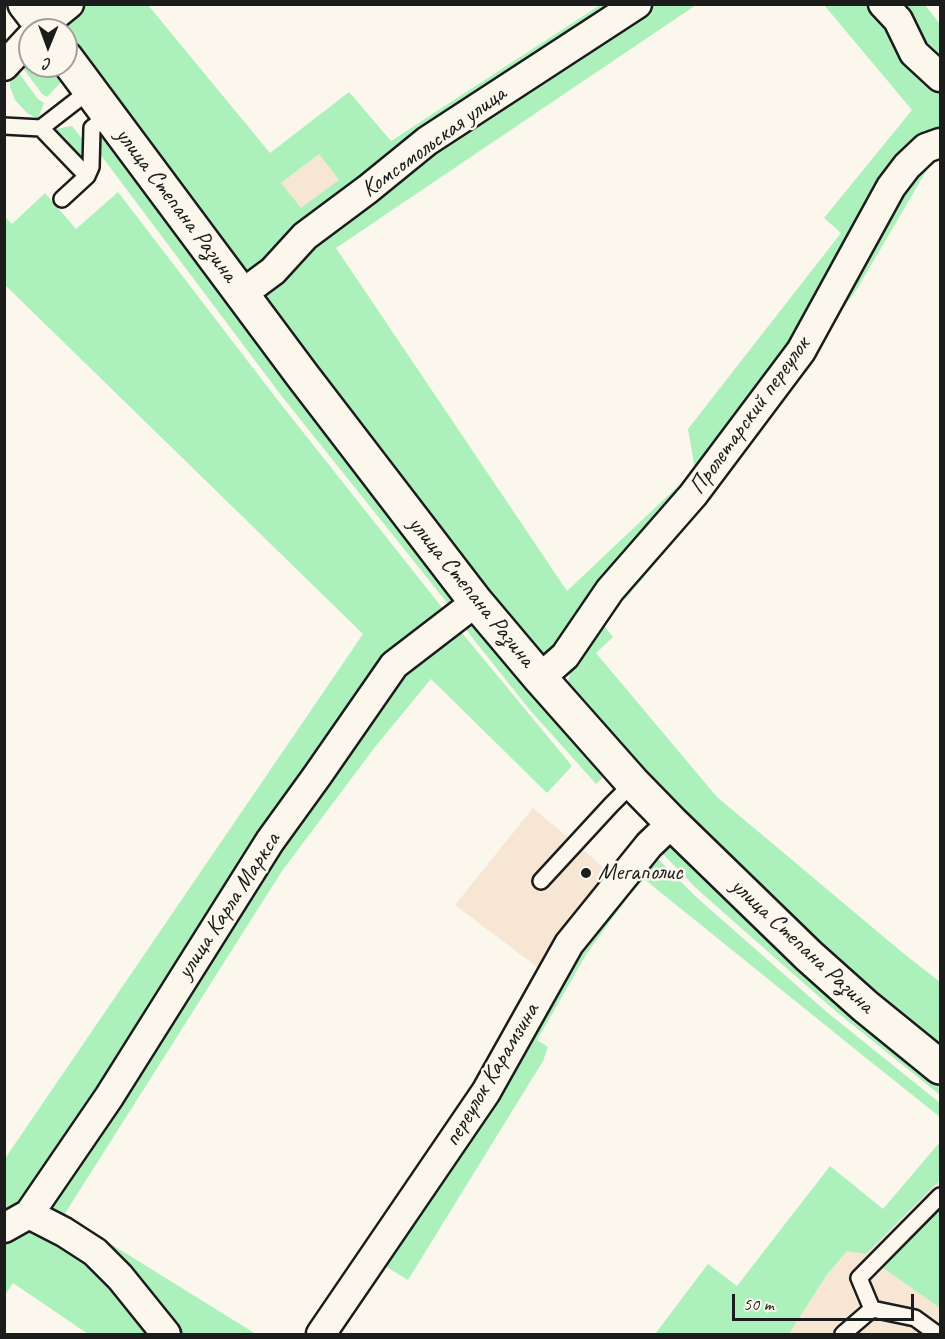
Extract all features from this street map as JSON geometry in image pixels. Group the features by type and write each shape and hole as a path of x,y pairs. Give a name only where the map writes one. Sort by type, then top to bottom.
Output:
{"main road":[{"name":"улица Степана Разина","path":"78,74 302,375 476,602 540,678 633,783 809,956 865,1006 940,1066"}],"street":[{"path":"48,18 69,4"},
{"name":"Комсомольская улица","path":"242,294 273,271 304,236 368,189 427,141 637,4"},
{"path":"883,4 898,20 914,53 940,77"},
{"path":"4,66 18,48"},
{"name":"Пролетарский переулок","path":"540,678 565,656 610,590 693,495 801,351 891,187 926,148 940,143"},
{"name":"улица Карла Маркса","path":"4,1228 29,1214 109,1097 270,841 394,665 476,602"},
{"name":"переулок Карамзина","path":"321,1335 486,1092 569,944 649,845 672,823"},
{"path":"29,1214 96,1252 120,1277 166,1335"}],"lane":[{"path":"4,126 41,128 99,103"},
{"path":"62,199 87,176 92,167 92,128 99,103"},
{"path":"41,128 87,176"},
{"path":"541,881 633,783"},
{"path":"872,1309 859,1278 940,1196"},
{"path":"843,1335 872,1309"},
{"path":"872,1309 915,1318 937,1335"}],"shaded area":[{"path":"319,154 339,180 301,209 281,183"},
{"path":"533,808 615,877 541,970 455,905"},
{"path":"940,1142 940,1334 789,1334 826,1276"}],"green space":[{"path":"83,5 148,5 270,153 349,92 391,141 600,5 629,5 247,279 78,56 78,18 66,18","holes":["319,154 339,180 301,208 281,183"]},
{"path":"647,5 696,5 336,248 567,591 695,470 688,429 841,233 824,218 912,110 824,5 878,5 940,85 940,138 795,346 550,656 536,655 257,294 308,239"},
{"path":"890,5 925,5 940,24 940,70"},
{"path":"16,69 18,78 23,78 38,99 44,103 38,119 27,113 15,100 10,87 10,76"},
{"path":"30,78 64,79 47,97"},
{"path":"72,126 84,141 85,158 69,151 50,130"},
{"path":"100,139 110,139 460,599 452,609 280,394 97,150 97,143"},
{"path":"940,147 940,159 935,156 857,289 684,530 626,598 600,621 613,637 596,653 717,797 940,982 940,1053 872,997 678,814 570,695 568,681 577,650 614,592 698,497 806,352 895,190 909,170 929,152"},
{"path":"118,192 276,398 448,615 391,661 24,1207 5,1218 4,1160 363,634 5,285 5,217 12,224 45,193 76,229"},
{"path":"476,621 609,772 596,784 529,709 463,626"},
{"path":"458,628 572,766 547,793 431,679 375,747 282,871 64,1215 256,1334 172,1334 37,1213 396,668"},
{"path":"673,839 940,1078 940,1095 833,1009 698,890 656,847"},
{"path":"651,852 695,896 828,1013 940,1103 940,1117 644,879 587,953 537,1040 548,1047 543,1061 408,1280 385,1266 340,1334 326,1334 573,947"},
{"path":"940,1142 940,1180 866,1254 847,1251 826,1276 789,1334 655,1334 708,1264 737,1286 830,1166 883,1209"},
{"path":"940,1207 940,1308 882,1267"},
{"path":"31,1223 89,1255 156,1334 88,1334 13,1283 5,1295 5,1238"}],"place":[{"name":"Мегаполис","path":"586,873"}]}
